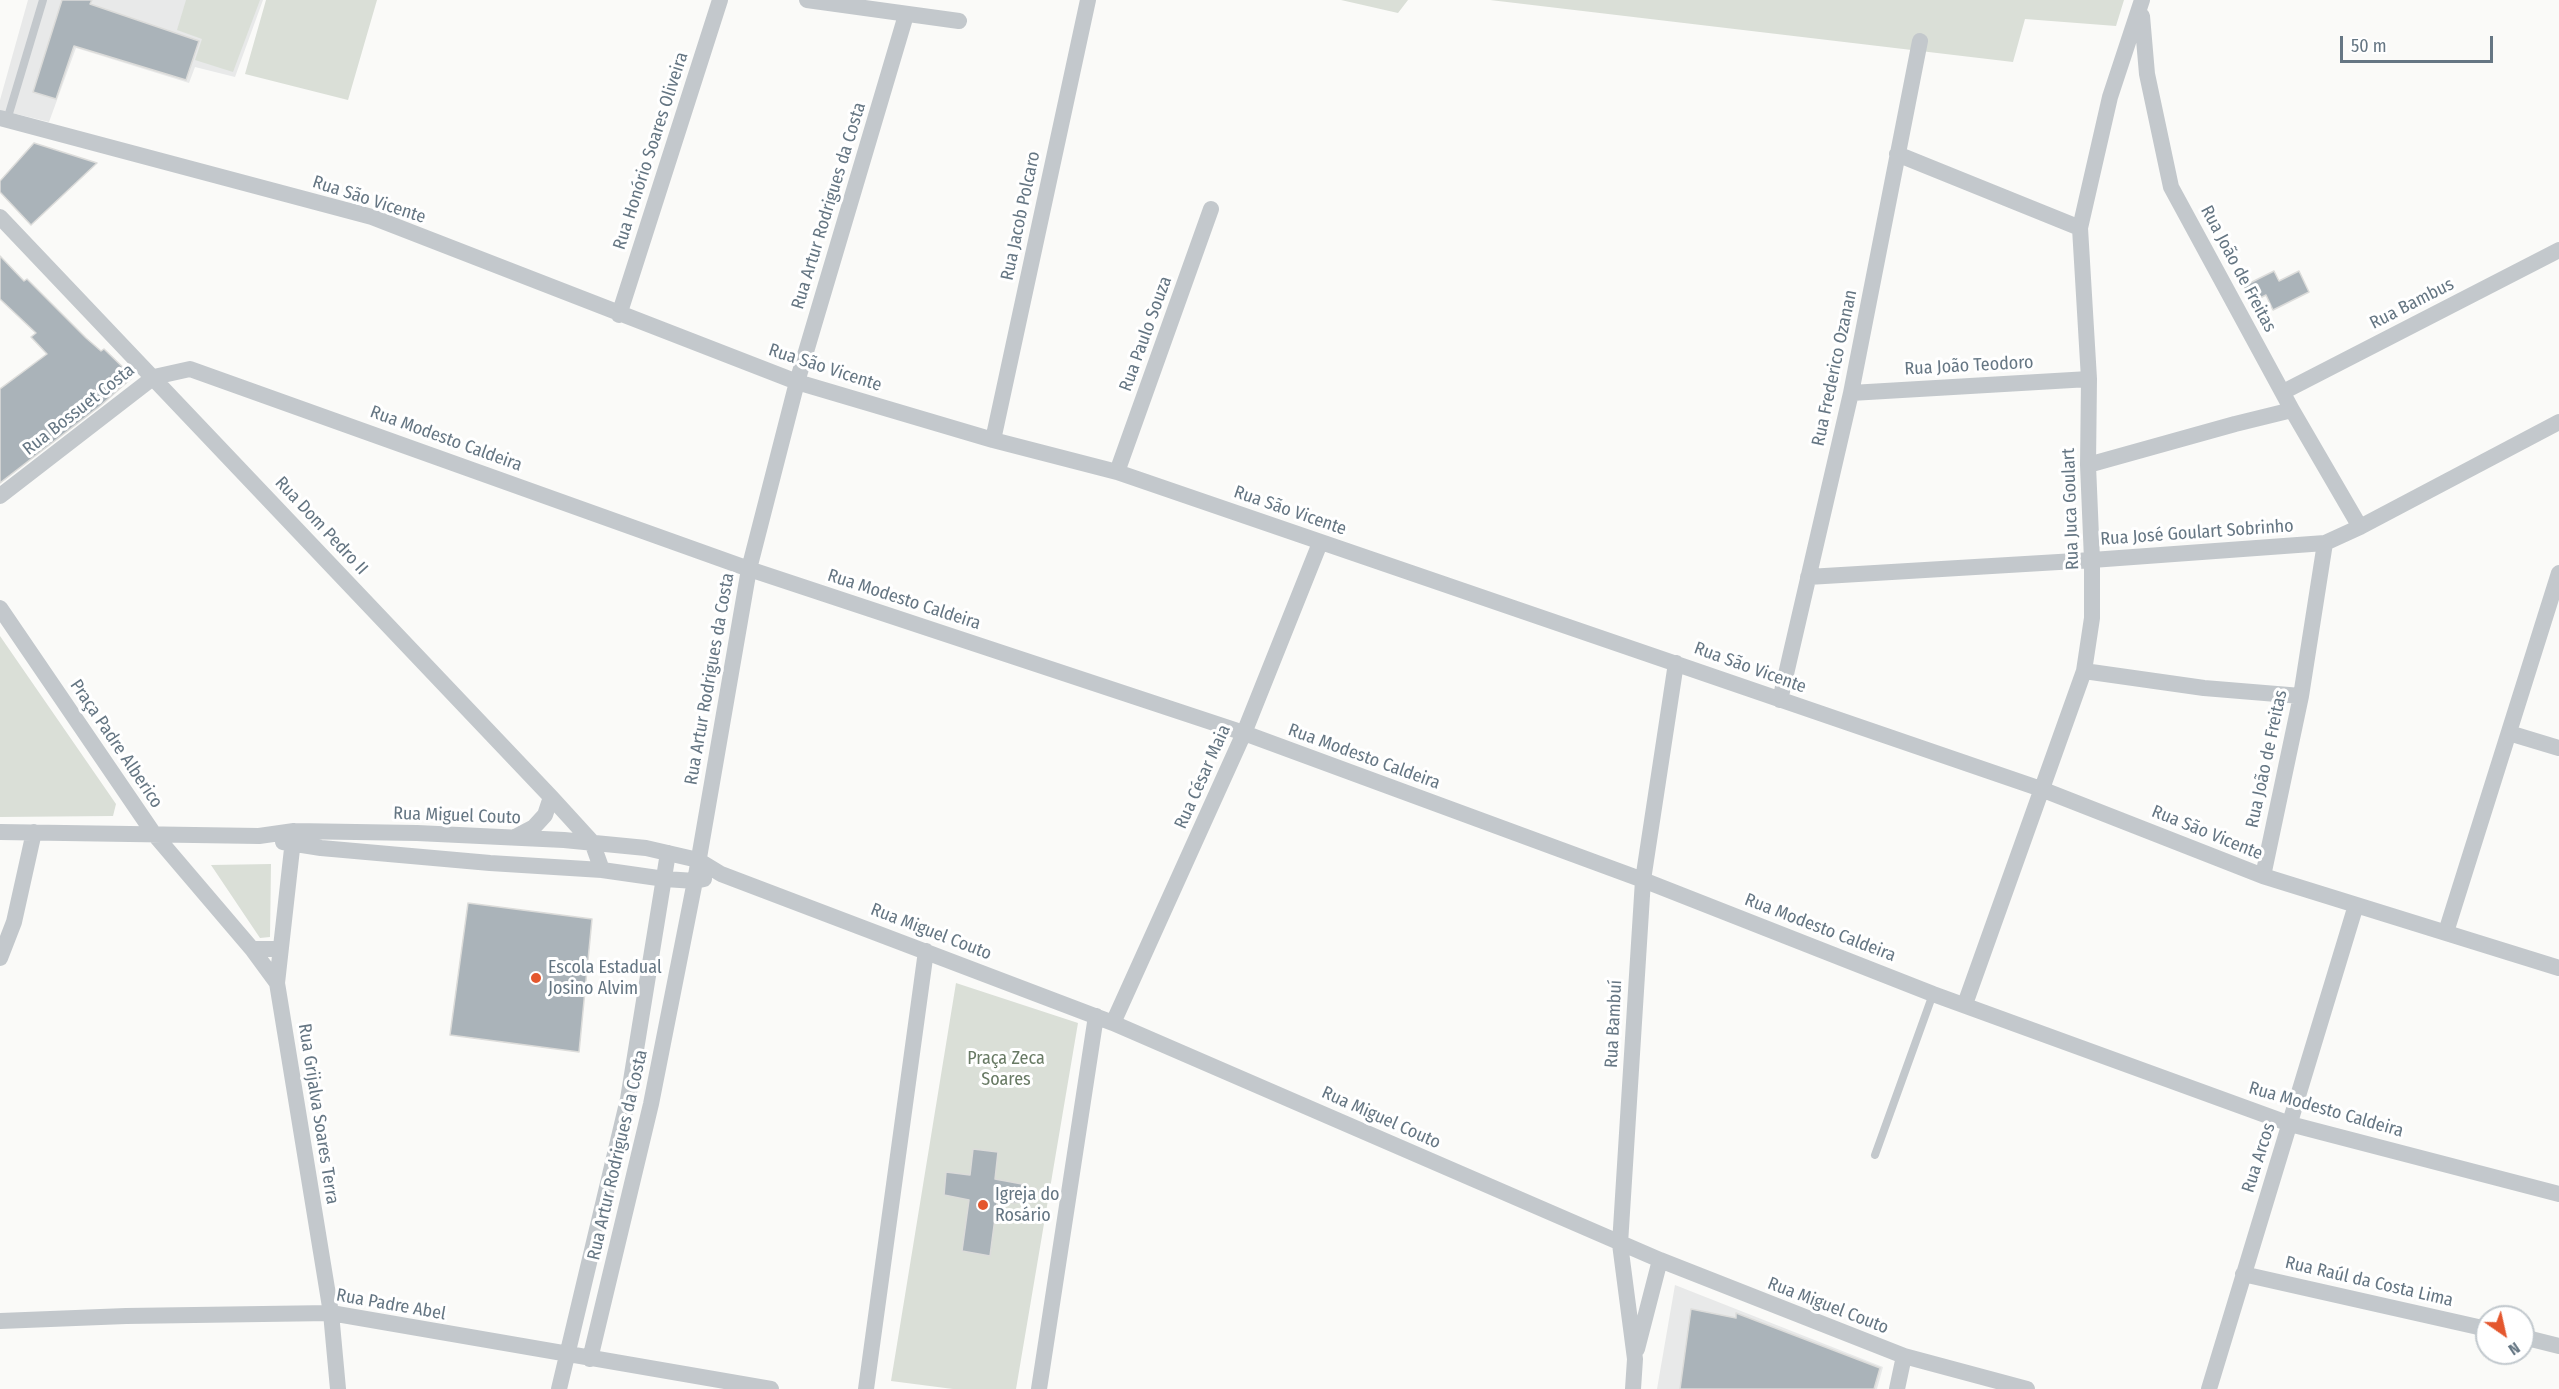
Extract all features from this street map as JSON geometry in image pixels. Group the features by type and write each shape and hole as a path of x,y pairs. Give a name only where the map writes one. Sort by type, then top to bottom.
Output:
{"street":[{"name":"Rua Honório Soares Oliveira","path":"619,315 720,0"},
{"path":"807,0 959,21"},
{"name":"Rua Jacob Polcaro","path":"993,440 1088,0"},
{"name":"Rua Juca Goulart","path":"1965,1004 2084,670 2092,618 2092,560 2088,465 2089,378 2080,228 2110,97 2142,4"},
{"name":"Rua João de Freitas","path":"2142,4 2147,74 2171,187 2292,410 2360,527"},
{"name":"Rua Artur Rodrigues da Costa","path":"590,1359 651,1104 695,881 749,569 797,382 906,15"},
{"name":"Rua Frederico Ozanan","path":"1780,700 1851,393 1920,41"},
{"name":"Rua São Vicente","path":"4,119 372,217 619,315 797,382 993,440 1117,472 2041,789 2263,876 2559,968"},
{"path":"1897,154 2080,228"},
{"name":"Rua Paulo Souza","path":"1117,472 1211,209"},
{"name":"Rua Dom Pedro II","path":"0,217 551,797 592,842 602,870"},
{"name":"Rua Bambus","path":"2283,392 2557,256"},
{"name":"Rua Modesto Caldeira","path":"154,377 190,369 749,569 1244,734 1643,880 1934,994 2290,1124 2559,1194"},
{"name":"Rua Bossuet Costa","path":"0,496 154,377"},
{"name":"Rua João Teodoro","path":"1851,393 2089,378"},
{"path":"2088,465 2292,410"},
{"name":"Rua José Goulart Sobrinho","path":"1808,577 2325,543 2360,527 2559,422"},
{"name":"Rua César Maia","path":"1113,1023 1244,734 1320,543"},
{"name":"Rua João de Freitas","path":"2263,876 2301,696 2325,543"},
{"path":"2446,932 2559,573"},
{"name":"Praça Padre Alberico","path":"0,608 154,834"},
{"name":"Rua Bambuí","path":"1633,1389 1635,1359 1620,1244 1643,880 1676,663"},
{"path":"2084,670 2204,688 2301,696"},
{"path":"2509,733 2559,748"},
{"path":"528,866 538,854 536,844 524,838 545,815 551,797"},
{"name":"Praça Padre Alberico","path":"0,832 154,834"},
{"path":"0,958 14,922 34,832"},
{"path":"154,834 293,838 528,866 602,870 665,879 695,881 721,874"},
{"path":"154,834 277,983"},
{"name":"Rua Miguel Couto","path":"293,838 524,838 592,842 668,853 698,860 721,874 1113,1023 1660,1260 1904,1356 2027,1389"},
{"name":"Rua Grijalva Soares Terra","path":"293,838 277,983 331,1313 339,1389"},
{"name":"Rua Artur Rodrigues da Costa","path":"559,1389 628,1099 668,853"},
{"path":"665,879 698,860"},
{"name":"Rua Arcos","path":"2209,1389 2356,905"},
{"path":"252,950 279,949"},
{"path":"866,1389 926,951"},
{"path":"1039,1389 1096,1016"},
{"path":"628,1099 651,1104"},
{"path":"1635,1359 1660,1260"},
{"name":"Rua Raúl da Costa Lima","path":"2243,1274 2475,1326"},
{"name":"Rua Padre Abel","path":"0,1321 126,1316 331,1313 771,1389"},
{"path":"2535,1340 2559,1346"},
{"path":"1897,1389 1904,1356"}],"lane":[{"path":"4,119 43,0"},
{"path":"1875,1155 1934,994"}],"shaded area":[{"path":"28,0 263,0 235,77 195,67 189,83 76,48 49,122 0,110 0,100"},
{"path":"1675,1285 1883,1367 1877,1389 1657,1389"}],"green space":[{"path":"186,0 260,0 233,72 195,60 202,39 177,30"},
{"path":"266,0 377,0 348,100 245,74"},
{"path":"1341,0 1408,0 1398,13"},
{"path":"1490,0 2124,0 2116,26 2025,19 2013,62"},
{"path":"0,636 116,804 113,816 0,817"},
{"path":"271,864 270,937 260,938 211,865"},
{"name":"Praça Zeca Soares","path":"956,983 1078,1023 1016,1389 953,1389 891,1381"}],"building":[{"path":"62,0 92,0 90,4 199,41 186,80 74,46 56,99 33,92"},
{"path":"34,143 97,163 31,225 0,192 0,181"},
{"path":"0,256 24,281 27,279 86,338 101,351 104,349 133,377 100,406 0,483 0,389 47,354 31,337 36,333 0,299"},
{"path":"2274,271 2279,281 2299,271 2309,292 2273,310 2266,295 2252,302 2244,286"},
{"path":"468,903 592,919 579,1052 450,1035"},
{"path":"973,1149 998,1152 995,1179 1022,1184 1018,1203 997,1203 990,1256 962,1251 969,1200 944,1195 946,1172 970,1175"},
{"path":"1691,1309 1736,1318 1736,1313 1880,1368 1874,1389 1680,1389"}],"place":[{"name":"Escola Estadual Josino Alvim","path":"536,978"},
{"name":"Igreja do Rosário","path":"983,1205"}]}
